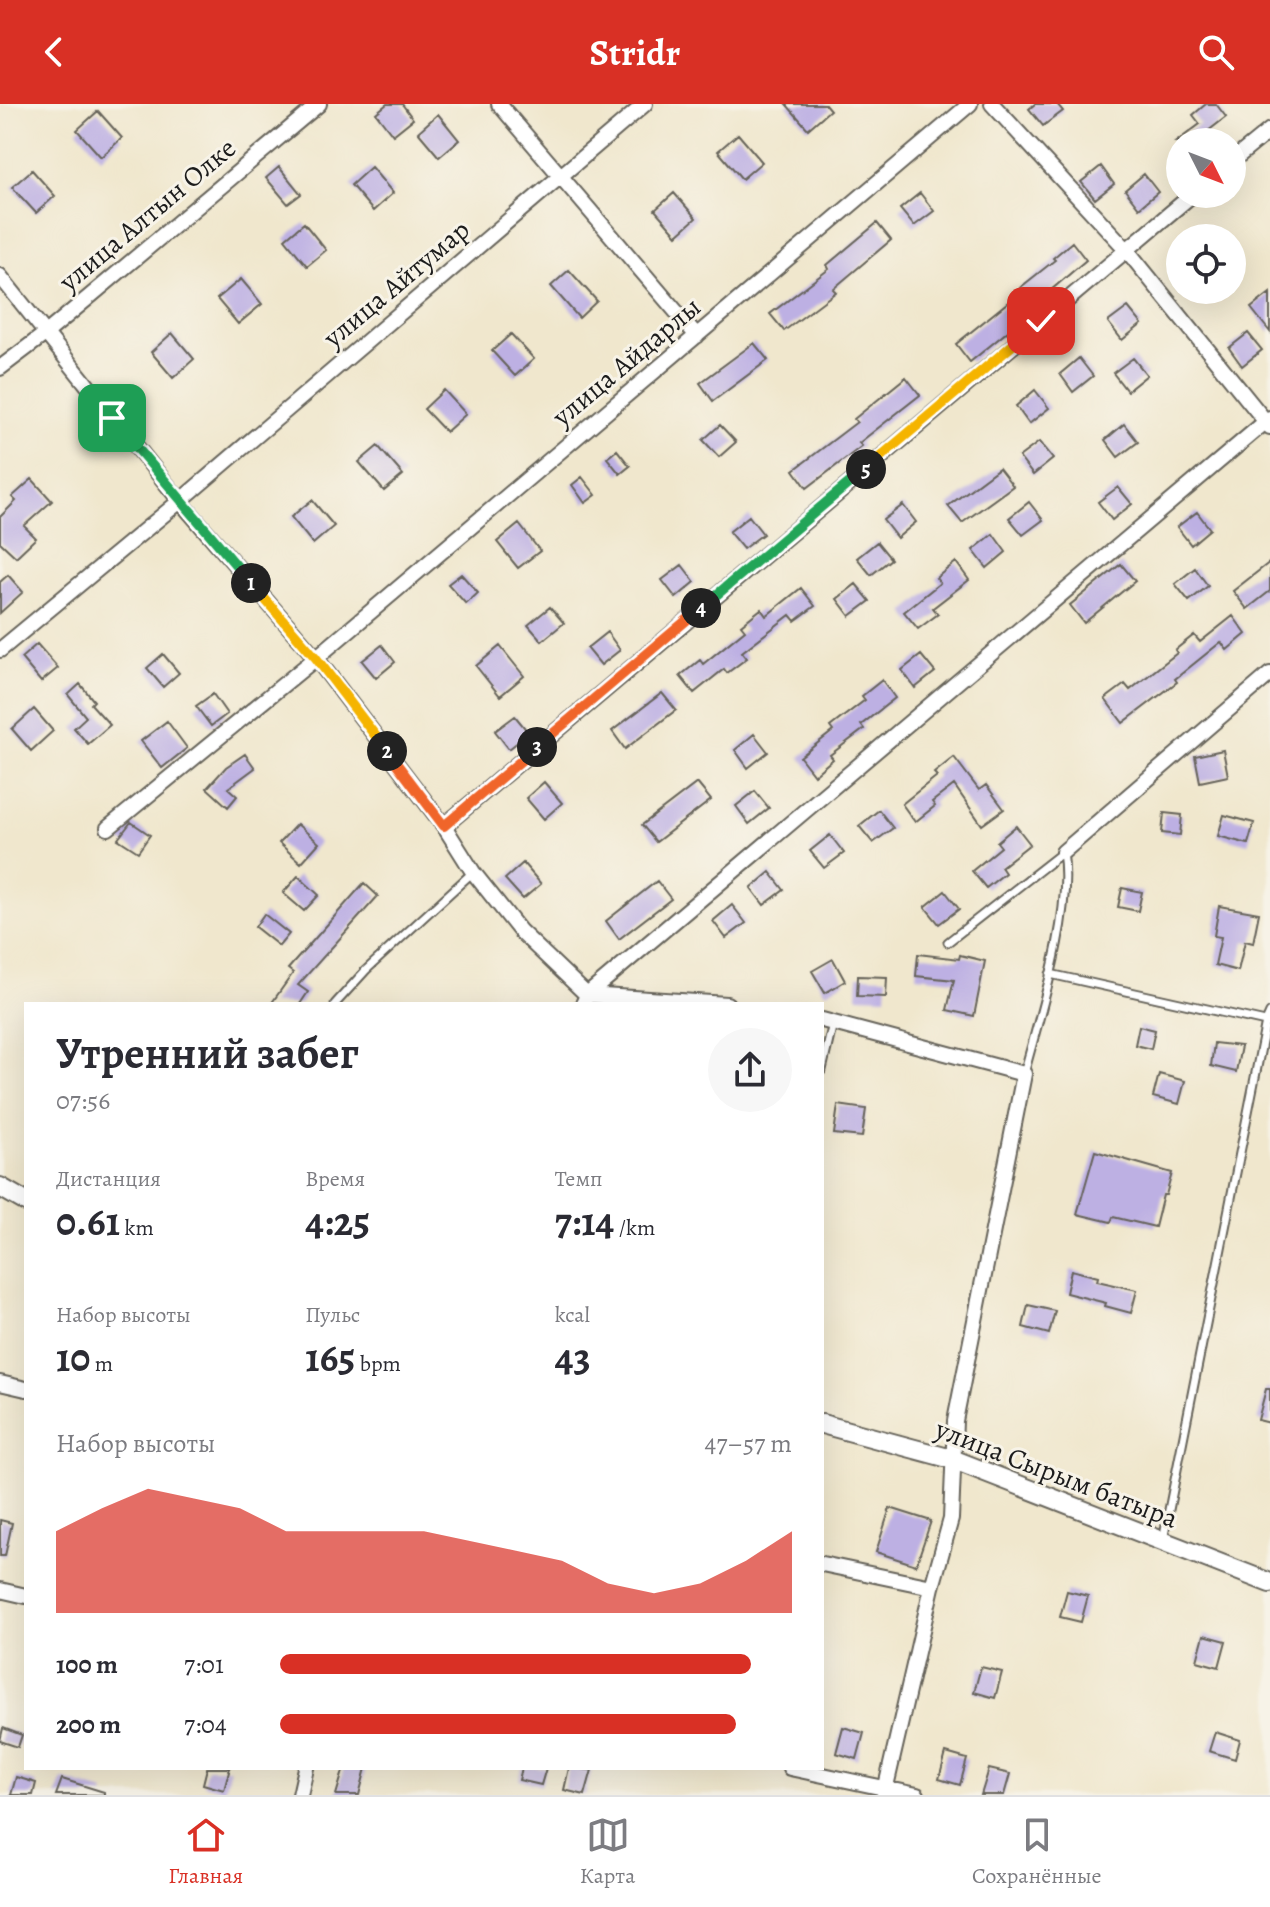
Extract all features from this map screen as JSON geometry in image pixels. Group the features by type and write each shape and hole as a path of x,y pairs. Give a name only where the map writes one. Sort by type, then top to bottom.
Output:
{"street":[{"name":"улица Алтын Олке","path":"0,368 45,334 319,104"},
{"path":"499,104 697,336"},
{"name":"улица Айтумар","path":"0,650 180,501 645,104"},
{"name":"улица Айдарлы","path":"108,828 316,658 970,104"},
{"path":"585,999 1269,423 1126,249 992,104"},
{"path":"1246,150 1270,130"},
{"path":"444,826 1176,208"},
{"path":"0,276 180,501 316,658 520,931 585,999 670,1002"},
{"path":"1063,852 1270,674"},
{"path":"828,1022 1024,1074 955,1421 951,1519 932,1587 885,1791"},
{"path":"0,1187 24,1201"},
{"path":"0,1383 24,1389"},
{"name":"улица Сырым батыра","path":"824,1425 952,1459 1270,1583"},
{"path":"824,1564 932,1587"},
{"path":"0,1590 24,1596"},
{"path":"300,1795 306,1770"},
{"path":"798,1770 885,1791 917,1795"}],"lane":[{"path":"948,942 1063,852 1067,875 1050,974 1024,1074"},
{"path":"337,1002 366,970 473,872"},
{"path":"1050,974 1268,1023"},
{"path":"1162,1542 1270,1013"},
{"path":"824,1054 828,1022"}],"building":[{"path":"387,104 402,104 413,119 393,135 376,113"},
{"path":"786,104 825,104 830,110 808,129"},
{"path":"1035,104 1057,104 1063,111 1043,126 1029,109"},
{"path":"1206,104 1216,104 1226,117 1212,128 1195,128 1200,124 1193,115"},
{"path":"98,111 122,138 101,157 77,130"},
{"path":"438,114 459,140 439,157 418,132"},
{"path":"738,134 762,162 742,179 718,151"},
{"path":"1101,166 1114,184 1095,199 1081,182"},
{"path":"279,167 301,194 288,204 266,178"},
{"path":"371,167 393,193 373,211 351,185"},
{"path":"32,170 55,196 36,213 12,187"},
{"path":"1144,174 1158,192 1139,208 1125,190"},
{"path":"674,193 696,218 677,235 655,210"},
{"path":"920,193 934,211 914,226 900,209"},
{"path":"304,223 326,250 307,266 285,239"},
{"path":"877,223 891,240 833,289 836,292 784,331 770,314 829,269 827,265"},
{"path":"1072,242 1086,260 1022,315 1024,318 970,362 956,344 1023,290 1021,287"},
{"path":"569,270 597,301 579,318 551,286"},
{"path":"241,279 262,304 238,324 217,299"},
{"path":"1270,293 1270,332 1251,308"},
{"path":"1128,307 1142,324 1122,340 1108,322"},
{"path":"172,333 194,359 173,378 151,352"},
{"path":"1248,333 1262,350 1242,366 1229,348"},
{"path":"511,334 534,359 515,376 492,351"},
{"path":"754,343 768,360 713,401 700,383"},
{"path":"1079,358 1093,376 1073,392 1060,374"},
{"path":"1133,358 1147,375 1127,391 1113,373"},
{"path":"906,377 920,395 859,443 862,446 807,488 794,470 857,422 854,419"},
{"path":"444,390 466,414 446,432 424,409"},
{"path":"1035,390 1049,408 1029,424 1016,406"},
{"path":"1124,424 1138,442 1118,457 1105,440"},
{"path":"720,425 736,442 719,457 703,440"},
{"path":"1039,442 1053,459 1033,475 1019,457"},
{"path":"378,446 403,475 384,491 359,462"},
{"path":"617,450 630,466 620,474 607,458"},
{"path":"999,468 1013,486 962,523 948,506"},
{"path":"582,477 596,495 585,503 572,485"},
{"path":"32,479 52,501 24,526 36,538 16,557 0,542 0,517 16,501 12,497"},
{"path":"1118,487 1132,504 1112,520 1098,502"},
{"path":"312,500 334,526 313,544 291,517"},
{"path":"1029,502 1043,520 1023,535 1009,518"},
{"path":"903,505 916,522 897,538 883,520"},
{"path":"1197,512 1210,529 1191,545 1177,527"},
{"path":"749,516 763,534 743,549 729,532"},
{"path":"519,524 540,551 518,568 497,542"},
{"path":"993,534 1006,552 987,568 973,550"},
{"path":"877,542 891,559 871,575 857,558"},
{"path":"956,562 969,580 933,608 938,614 918,629 904,612 940,583 936,578"},
{"path":"1270,562 1270,591 1247,609 1233,591"},
{"path":"1121,564 1135,581 1084,623 1070,605"},
{"path":"682,565 695,582 676,598 662,580"},
{"path":"1195,568 1208,586 1189,601 1175,584"},
{"path":"461,574 478,593 466,604 448,584"},
{"path":"8,575 23,592 0,613 0,582"},
{"path":"856,584 870,601 850,616 837,599"},
{"path":"801,588 815,606 795,621 790,615 742,652 747,658 727,673 724,669 694,693 680,676 700,660 703,664 745,630 741,625 761,609 766,616"},
{"path":"550,607 564,623 542,641 528,625"},
{"path":"1233,616 1246,634 1227,650 1221,642 1175,679 1177,682 1123,723 1105,699 1125,684 1130,690 1177,653 1175,650 1194,635 1200,642"},
{"path":"607,632 620,650 601,665 587,648"},
{"path":"37,644 58,668 41,682 21,658"},
{"path":"382,645 395,662 376,678 362,661"},
{"path":"500,646 524,676 500,696 476,666"},
{"path":"163,654 179,673 163,687 147,668"},
{"path":"921,655 935,672 915,688 902,670"},
{"path":"882,680 895,698 861,725 864,729 830,755 833,759 814,775 800,757 833,731 830,727 865,700 862,696"},
{"path":"80,684 94,701 91,704 110,725 88,744 74,728 86,717 68,695"},
{"path":"662,693 676,710 625,749 612,731"},
{"path":"213,694 227,714 211,726 196,706"},
{"path":"34,709 53,731 31,751 12,729"},
{"path":"515,716 529,733 509,749 495,731"},
{"path":"167,721 187,748 162,768 141,741"},
{"path":"754,734 768,752 748,768 735,750"},
{"path":"1223,750 1228,776 1200,782 1195,756"},
{"path":"245,754 255,768 228,788 237,796 228,807 207,788 226,767"},
{"path":"954,757 979,790 986,785 1004,809 982,825 954,785 932,802 935,806 915,822 902,804 937,776 934,773"},
{"path":"544,782 562,803 544,819 526,798"},
{"path":"697,783 711,800 656,842 642,825"},
{"path":"755,791 769,808 749,824 736,806"},
{"path":"879,810 893,828 873,843 859,826"},
{"path":"1164,813 1182,815 1180,835 1162,833"},
{"path":"1224,815 1254,823 1248,844 1218,836"},
{"path":"131,822 150,835 138,852 118,839"},
{"path":"297,824 319,843 301,863 279,843"},
{"path":"1016,826 1030,844 1001,867 1005,873 986,888 972,871 1001,847 997,842"},
{"path":"830,835 844,853 824,868 810,851"},
{"path":"523,863 541,884 523,899 505,879"},
{"path":"770,872 784,890 764,905 751,888"},
{"path":"298,876 319,895 304,911 283,893"},
{"path":"657,881 671,899 619,939 606,921"},
{"path":"364,883 378,896 298,985 308,992 301,1002 272,1002 293,973 288,969"},
{"path":"1122,888 1142,892 1138,911 1118,907"},
{"path":"945,891 959,909 939,924 925,907"},
{"path":"732,905 746,923 726,938 713,921"},
{"path":"1219,906 1259,913 1253,943 1245,941 1238,971 1215,965 1221,937 1214,936"},
{"path":"264,914 289,934 279,946 255,927"},
{"path":"918,954 959,959 960,955 985,961 974,1016 947,1010 954,980 916,976"},
{"path":"833,959 845,981 825,993 812,971"},
{"path":"858,976 887,977 886,997 857,996"},
{"path":"1139,1026 1155,1030 1151,1049 1135,1045"},
{"path":"1214,1043 1241,1046 1236,1072 1211,1066"},
{"path":"1159,1074 1185,1081 1179,1104 1153,1097"},
{"path":"838,1105 866,1109 862,1137 834,1134"},
{"path":"1095,1151 1172,1173 1155,1227 1113,1217 1111,1222 1077,1214"},
{"path":"1071,1270 1098,1277 1097,1281 1137,1290 1131,1313 1066,1293"},
{"path":"1028,1305 1055,1311 1049,1334 1023,1327"},
{"path":"1266,1389 1270,1389 1270,1423 1258,1420"},
{"path":"890,1508 931,1521 916,1565 876,1552"},
{"path":"0,1520 12,1523 5,1556 0,1556"},
{"path":"1067,1591 1088,1596 1081,1622 1060,1617"},
{"path":"1204,1635 1226,1641 1219,1667 1197,1661"},
{"path":"981,1667 1002,1672 995,1698 974,1692"},
{"path":"843,1727 864,1733 857,1759 836,1753"},
{"path":"3,1728 22,1735 18,1747 0,1741"},
{"path":"1215,1732 1240,1740 1235,1759 1209,1751"},
{"path":"946,1753 967,1759 960,1785 939,1779"},
{"path":"989,1769 1010,1774 1004,1795 981,1795"},
{"path":"206,1770 229,1770 224,1790 203,1784"},
{"path":"343,1770 365,1770 359,1795 336,1795"},
{"path":"522,1770 545,1770 541,1785 519,1780"},
{"path":"569,1770 592,1770 585,1795 564,1790"},
{"path":"16,1777 36,1783 33,1795 11,1795"},
{"path":"62,1779 104,1792 104,1795 56,1795"}],"route":[{"path":"112,418 316,658 444,826 1041,321"}]}
